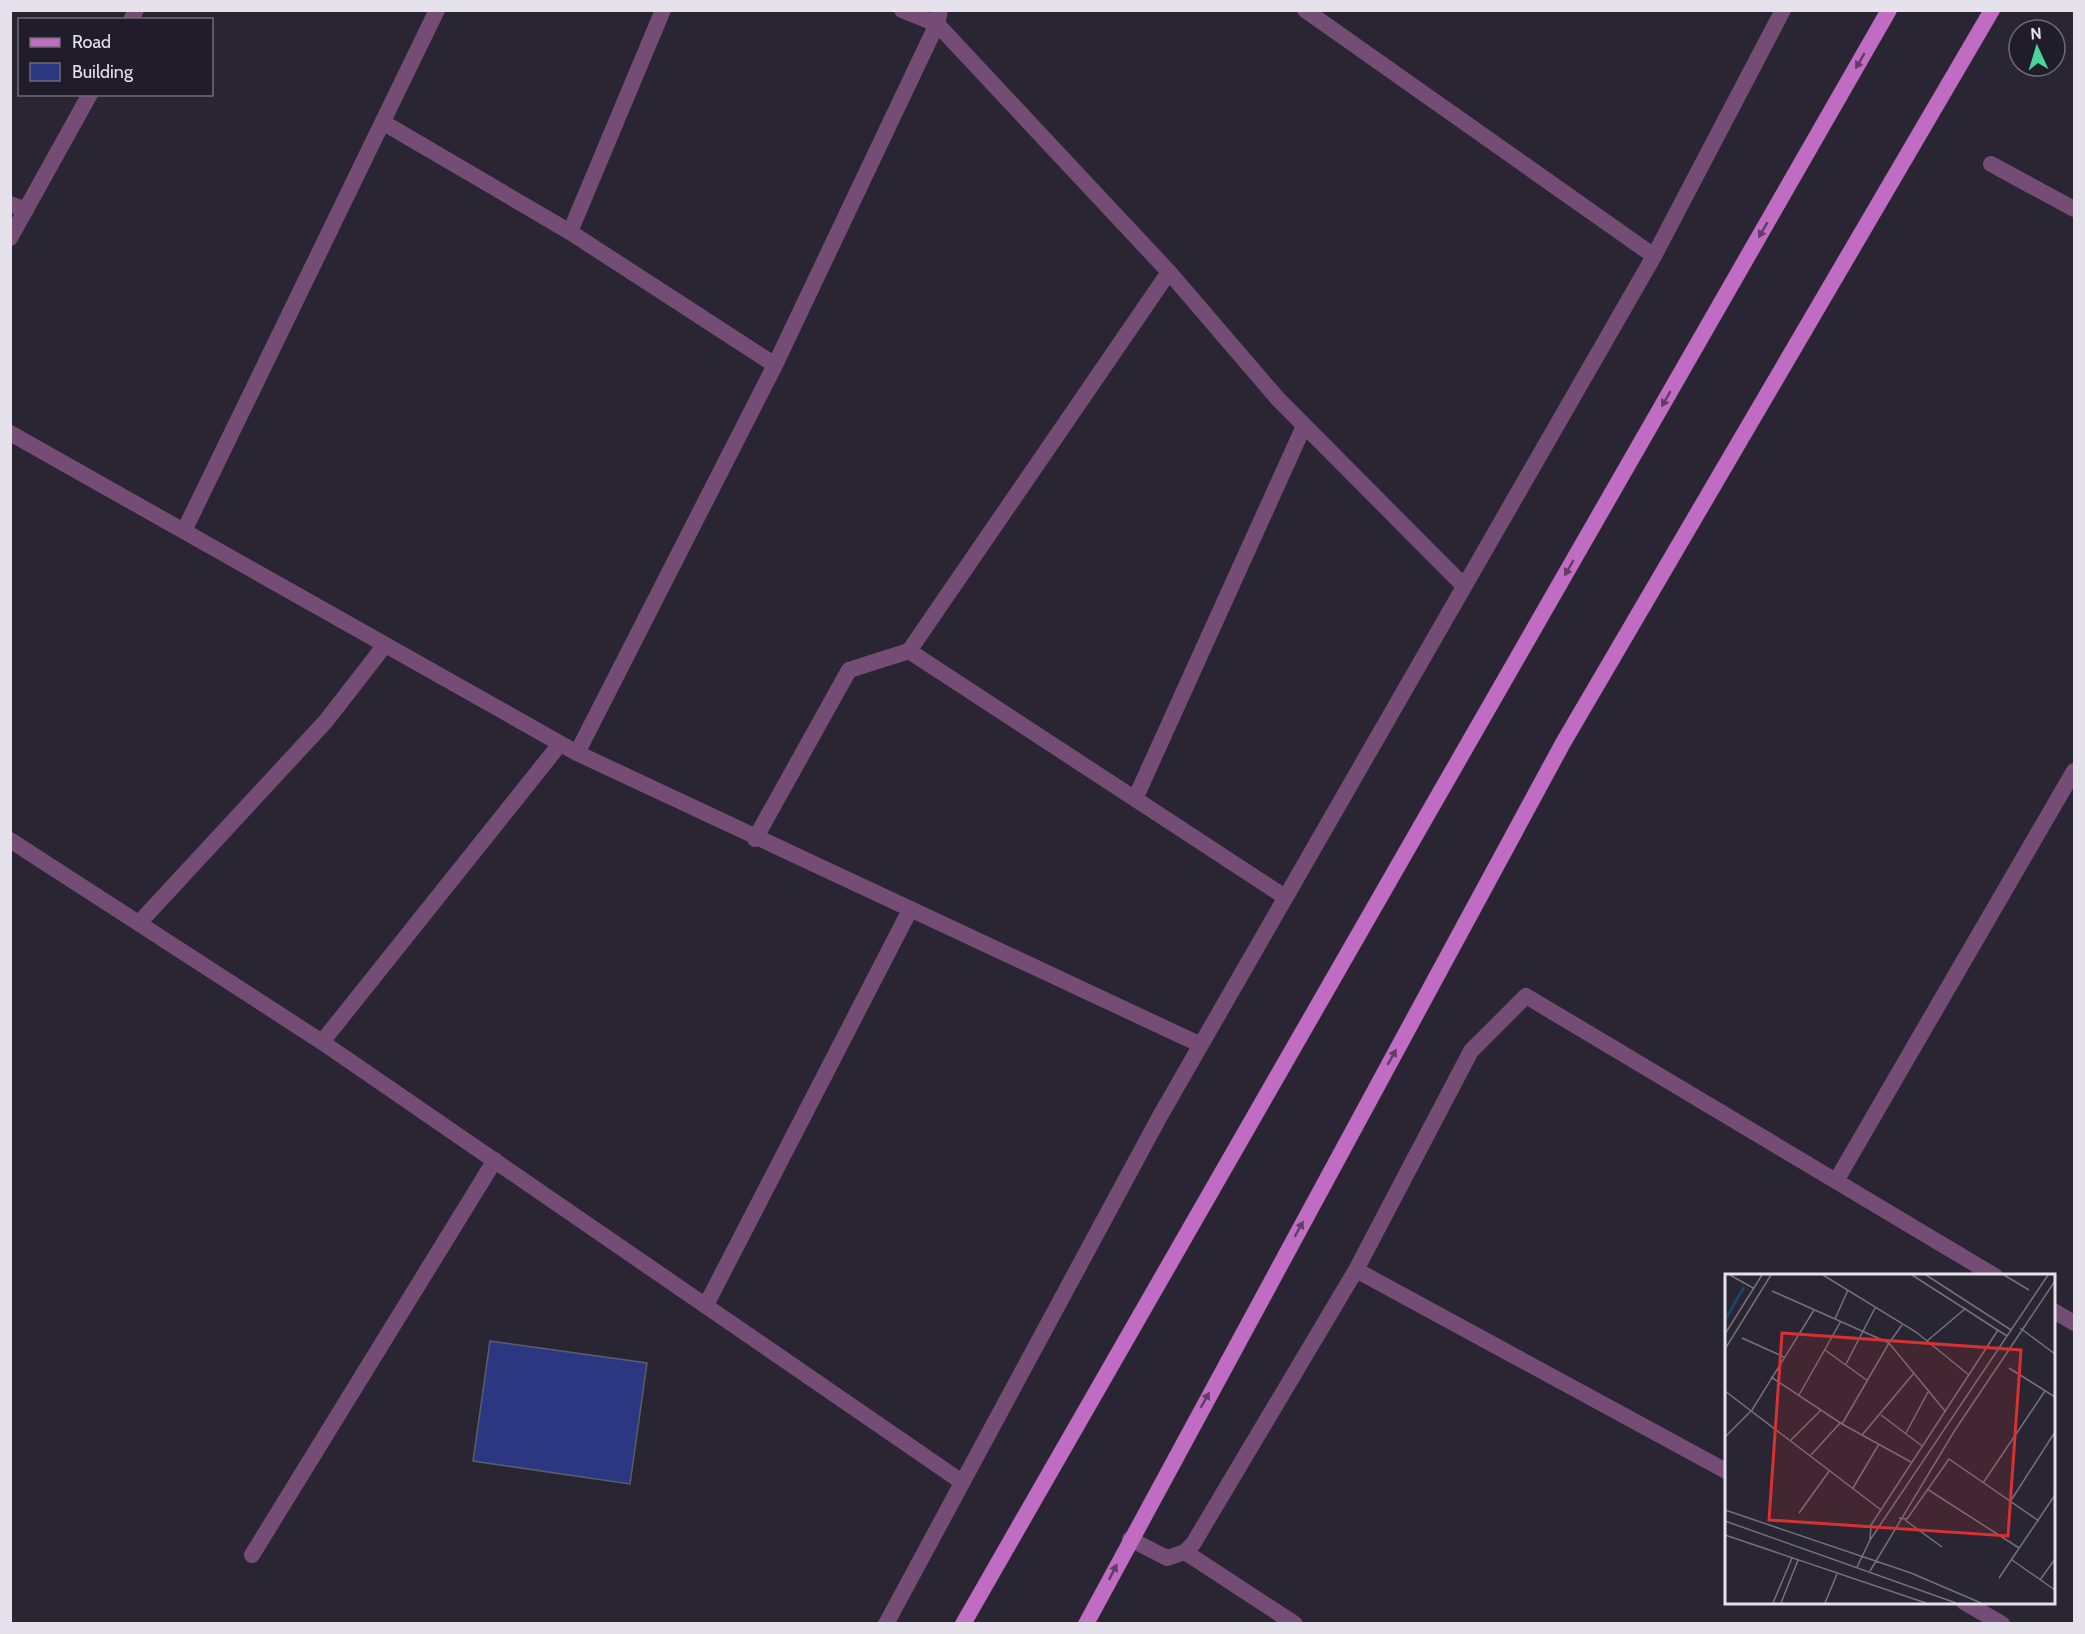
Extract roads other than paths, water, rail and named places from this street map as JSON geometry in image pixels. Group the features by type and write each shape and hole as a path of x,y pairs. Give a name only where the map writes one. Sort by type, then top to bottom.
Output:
{"main road":[{"path":"963,1623 1889,10"},
{"path":"1086,1623 1563,743 1992,10"}],"street":[{"path":"184,531 437,10"},
{"path":"570,232 663,10"},
{"path":"902,10 939,17 1305,426 1463,585"},
{"path":"1305,10 1654,256"},
{"path":"886,1623 1201,1045 1463,585 1654,256 1782,10"},
{"path":"577,753 775,365 939,17"},
{"path":"10,238 18,207 89,96"},
{"path":"384,123 570,232 775,365"},
{"path":"1991,164 2074,209"},
{"path":"755,839 849,670 909,651 1169,272"},
{"path":"1135,799 1305,426"},
{"path":"10,433 577,753 755,839 1201,1045"},
{"path":"139,923 326,721 385,645"},
{"path":"909,651 1285,897"},
{"path":"322,1042 560,744"},
{"path":"1836,1181 2074,771"},
{"path":"10,840 322,1042 962,1482"},
{"path":"706,1305 910,910"},
{"path":"1130,1539 1167,1558 1185,1552 1193,1544 1356,1270 1471,1051 1526,996 1993,1274"},
{"path":"252,1555 495,1160"},
{"path":"1356,1270 1725,1470"},
{"path":"2055,1312 2074,1323"},
{"path":"1185,1552 1295,1623"},
{"path":"1968,1604 2002,1623"}]}
